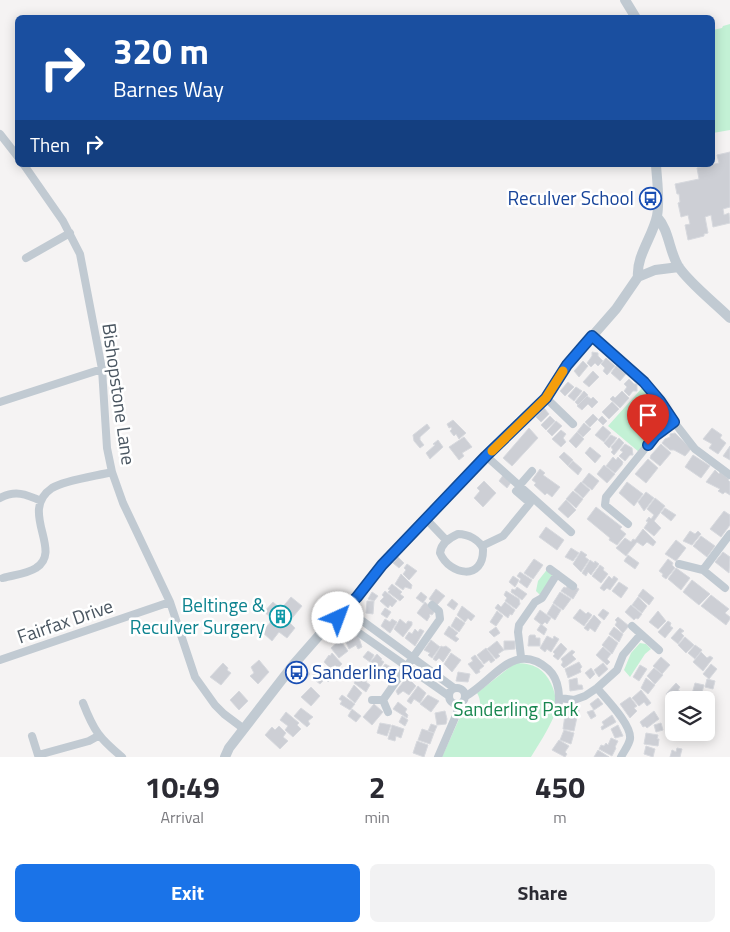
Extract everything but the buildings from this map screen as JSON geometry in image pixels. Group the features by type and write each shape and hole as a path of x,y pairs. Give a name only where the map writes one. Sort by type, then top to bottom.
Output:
{"street":[{"path":"625,0 634,15"},
{"path":"0,134 15,153"},
{"name":"Bishopstone Lane","path":"25,167 70,234 80,254 102,368 107,448 112,472 123,503 170,602 191,667 200,686 224,714 244,729"},
{"path":"321,634 354,623 353,611 357,597 382,565 486,456 546,398 567,365 616,309 638,276 639,266 657,216 656,167"},
{"path":"657,216 663,223 679,266 684,274 730,318"},
{"path":"26,258 70,234"},
{"path":"638,276 655,270 679,266"},
{"path":"592,336 644,382 695,448 730,475"},
{"path":"0,402 102,368"},
{"path":"546,398 572,424"},
{"path":"628,524 605,505 606,497 655,436 674,422"},
{"path":"482,546 503,536 530,503 486,456"},
{"path":"517,488 532,471"},
{"path":"3,578 38,567 45,556 46,549 38,517 41,502 46,494 55,487 112,472"},
{"path":"517,488 572,532"},
{"path":"0,498 9,494 19,493 41,502"},
{"path":"427,520 446,540"},
{"path":"460,534 477,540 482,546 483,557 478,566 468,572 463,572 450,566 440,555 440,550 446,540 460,534"},
{"path":"703,570 730,534"},
{"path":"679,564 703,570 725,588"},
{"path":"521,658 519,624 535,602 542,598 553,572 573,586"},
{"path":"13,575 16,584"},
{"name":"Fairfax Drive","path":"0,660 170,602"},
{"path":"383,700 440,619 439,611 432,605"},
{"path":"224,757 294,664 342,608 353,611 412,658 454,688 460,688 466,696"},
{"path":"337,615 339,621 407,666 449,696 452,702 458,704 463,702 466,696 511,662 521,658 531,659 550,671 559,689 558,712"},
{"path":"632,626 659,650"},
{"path":"560,698 574,700 585,696 597,688 618,670 623,655 641,634"},
{"path":"449,696 454,688"},
{"path":"597,688 629,730 629,741 621,757"},
{"path":"372,700 383,700"},
{"path":"383,700 388,712"},
{"path":"83,703 98,736 122,757"},
{"path":"438,757 457,713 458,704"},
{"path":"32,736 38,755 89,741 98,736"}],"green space":[{"path":"730,24 730,130 715,133 715,30"},
{"path":"642,388 658,406 667,420 659,426 639,452 608,426"},
{"path":"549,567 553,574 540,595 536,591 538,581"},
{"path":"640,643 646,644 651,649 645,654 630,677 624,670 631,653"},
{"name":"Sanderling Park","path":"515,663 538,668 547,677 554,689 556,710 554,716 531,757 442,757 460,717 470,718 478,711 480,700 477,693"}],"slow traffic":[{"path":"492,451 546,398 563,371"}],"place":[{"name":"Reculver School","path":"650,198"},
{"name":"Beltinge & Reculver Surgery","path":"281,616"},
{"name":"Sanderling Road","path":"296,672"}],"route":[{"path":"338,618 338,612 357,597 382,565 486,456 546,398 567,365 592,336 637,374 660,401 674,422 655,436 648,445"}]}
